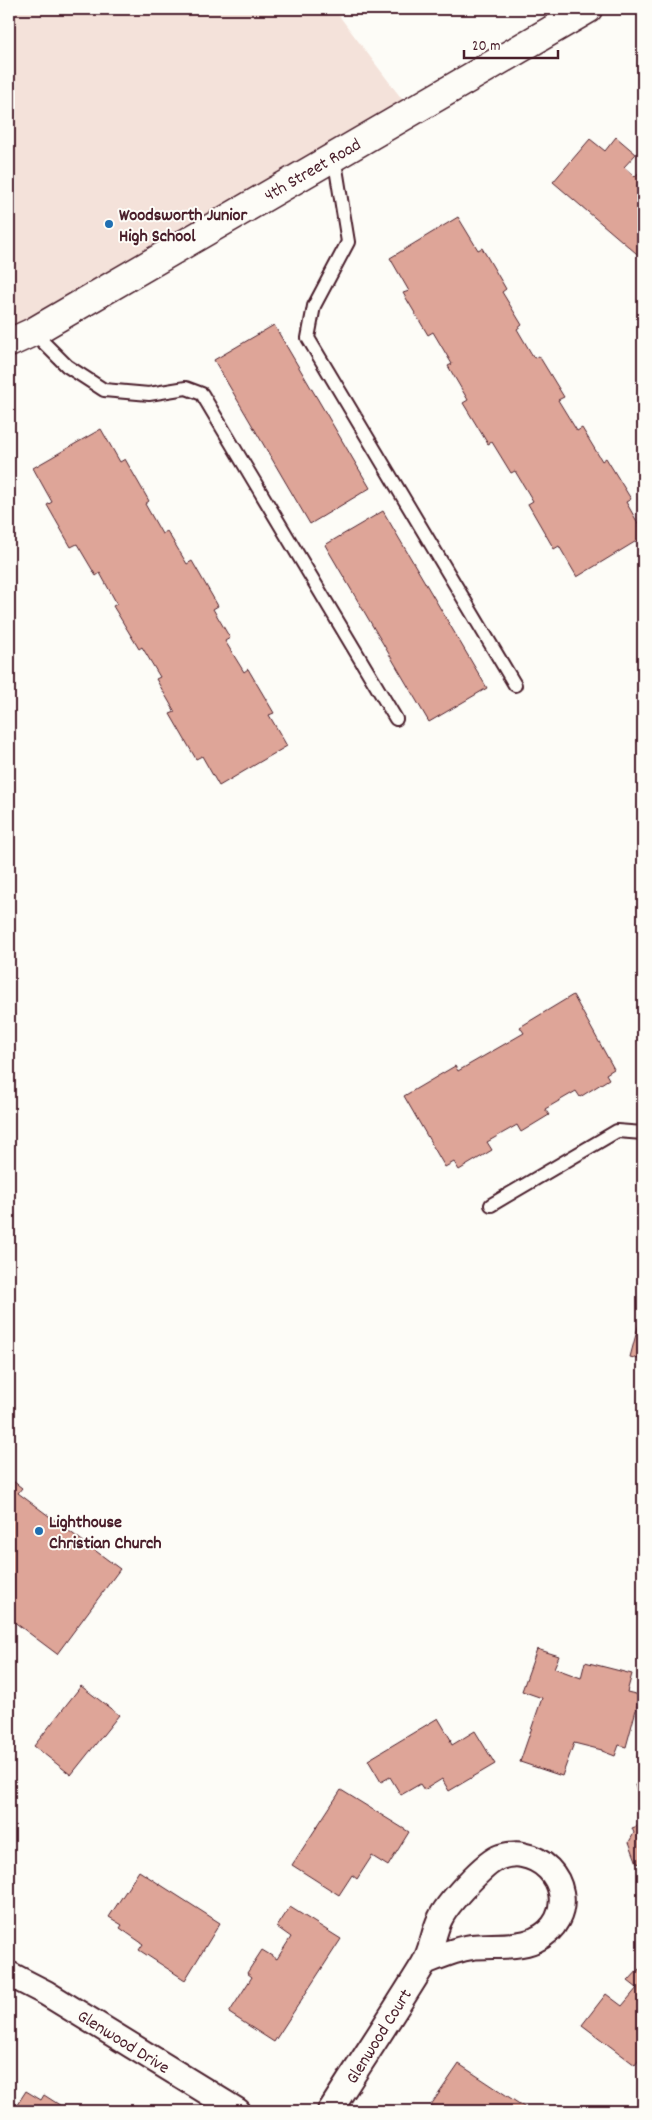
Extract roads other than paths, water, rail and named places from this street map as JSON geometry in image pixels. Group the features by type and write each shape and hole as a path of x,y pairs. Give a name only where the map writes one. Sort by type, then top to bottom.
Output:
{"street":[{"name":"4th Street Road","path":"21,338 588,9"},
{"name":"Glenwood Court","path":"330,2111 425,1962 441,1917 484,1868 499,1857 516,1854 533,1857 548,1866 558,1880 562,1897 560,1915 550,1930 536,1940 518,1944 469,1948 425,1962"},
{"name":"Glenwood Drive","path":"9,1974 46,1993 238,2111"}],"lane":[{"path":"334,156 348,242 314,306 308,338 515,685"},
{"path":"21,338 104,390 149,394 186,388 202,394 396,719"},
{"path":"491,1205 617,1132 643,1133"}],"place":[{"name":"Woodsworth Junior High School","path":"109,224"},
{"name":"Lighthouse Christian Church","path":"39,1531"}]}
